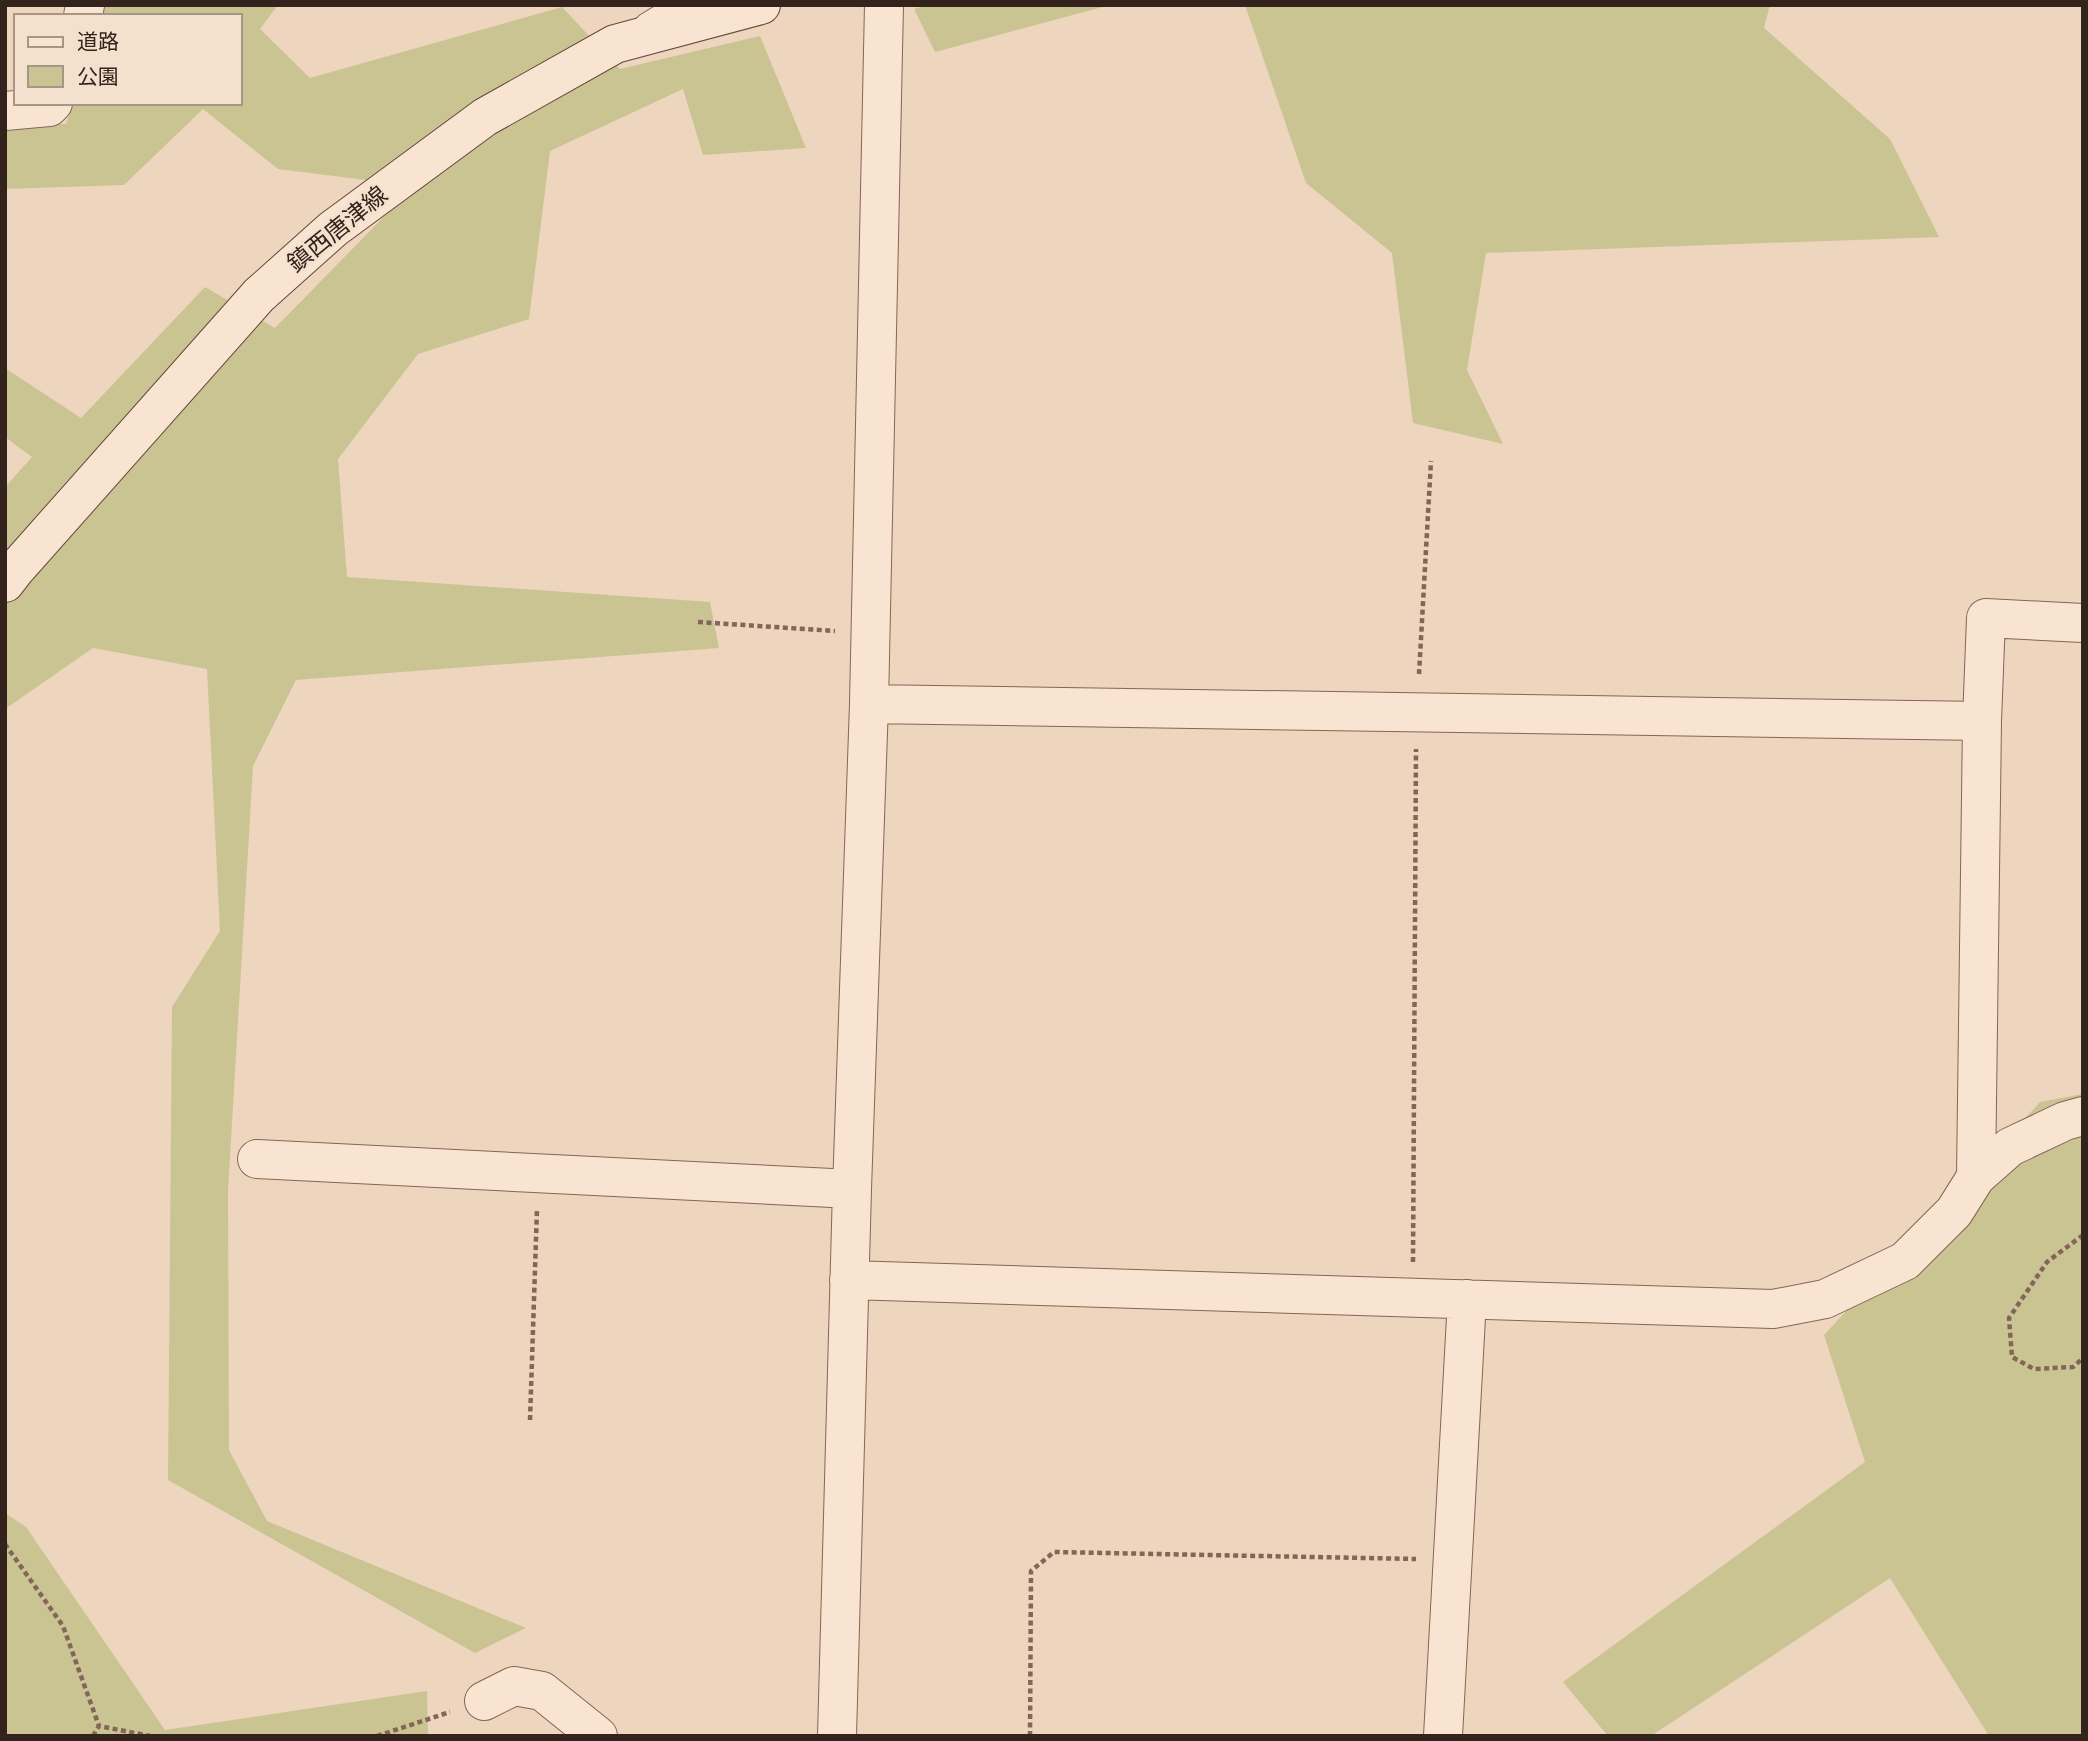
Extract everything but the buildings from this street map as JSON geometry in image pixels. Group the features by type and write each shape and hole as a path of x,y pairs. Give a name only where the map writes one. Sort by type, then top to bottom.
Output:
{"street":[{"name":"鎮西唐津線","path":"5,583 259,295 333,229 485,117 615,44 761,5"},
{"path":"837,1736 849,1280 869,704 884,5"},
{"path":"5,111 50,105"},
{"path":"1976,1177 1982,721 1986,618 2083,623"},
{"path":"869,704 1982,721"},
{"path":"849,1280 1773,1309 1825,1299 1905,1261 1954,1212 1976,1177 2010,1147 2083,1116"},
{"path":"257,1159 852,1189"},
{"path":"1443,1736 1467,1299"},
{"path":"484,1700 513,1686 542,1691 598,1736"}],"lane":[{"path":"615,44 677,5"}],"path":[{"path":"1412,1298 1416,712 1431,461"},
{"path":"698,622 870,633"},
{"path":"530,1420 538,1173"},
{"path":"2083,1235 2046,1262 2009,1318 2012,1357 2034,1369 2073,1367 2083,1358"},
{"path":"5,1544 63,1626 99,1726"},
{"path":"1030,1736 1031,1571 1054,1552 1452,1560"},
{"path":"377,1736 484,1700"},
{"path":"93,1736 99,1726"},
{"path":"99,1726 150,1736"}],"green space":[{"path":"104,5 278,5 260,29 310,78 562,7 620,69 760,36 806,148 703,155 683,89 550,151 529,319 418,354 338,459 347,577 710,602 719,648 296,680 253,766 228,1190 229,1450 267,1521 526,1628 475,1653 168,1480 172,1007 220,931 207,669 93,648 5,709 5,487 32,457 5,437 5,368 81,418 205,287 275,328 414,186 278,169 203,109 124,185 5,189 5,125 66,124 72,105 242,105 242,14 102,14"},
{"path":"928,5 1110,5 935,52 914,9"},
{"path":"1245,5 1770,5 1764,28 1890,139 1939,237 1486,253 1467,370 1503,444 1413,423 1392,253 1306,183"},
{"path":"2083,1094 2083,1736 1989,1736 1890,1578 1651,1736 1608,1736 1563,1682 1865,1462 1824,1335 2040,1102"},
{"path":"5,1513 26,1527 165,1730 427,1691 428,1736 5,1736"}]}
